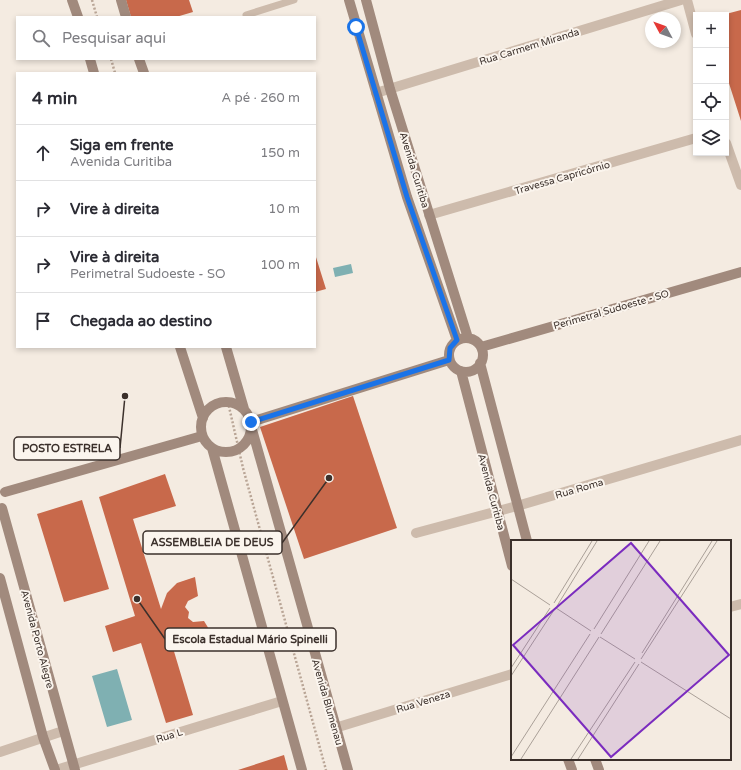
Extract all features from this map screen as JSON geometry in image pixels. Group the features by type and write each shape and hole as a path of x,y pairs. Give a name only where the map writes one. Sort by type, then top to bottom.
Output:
{"street":[{"path":"72,0 78,16"},
{"path":"121,0 126,16"},
{"name":"Avenida Curitiba","path":"349,0 407,197 457,340"},
{"name":"Avenida Curitiba","path":"366,0 390,88 468,338"},
{"name":"Rua Carmem Miranda","path":"376,93 681,0"},
{"path":"687,0 693,23"},
{"path":"356,27 372,22"},
{"path":"90,60 94,72"},
{"path":"139,60 144,72"},
{"name":"Travessa Capricórnio","path":"429,215 693,139"},
{"path":"729,151 741,185"},
{"name":"Perimetral Sudoeste - SO","path":"481,347 741,272"},
{"path":"468,338 478,343 481,347 482,358 480,364 472,371 461,371 456,369 449,360 450,348 457,340 468,338"},
{"path":"180,348 203,418"},
{"path":"212,448 225,452 238,449 248,439 251,424 244,409 226,348"},
{"path":"251,424 449,360"},
{"name":"Avenida Curitiba","path":"480,364 527,540"},
{"name":"Avenida Curitiba","path":"461,371 511,562"},
{"path":"244,409 227,398 210,408 203,418 201,430 202,436 212,448 302,770"},
{"name":"Avenida Blumenau","path":"251,424 348,770"},
{"path":"1,509 5,497 2,489 202,436"},
{"name":"Rua Roma","path":"416,533 517,506 741,440"},
{"name":"Avenida Porto Alegre","path":"1,509 74,767"},
{"name":"Avenida Porto Alegre","path":"0,578 43,737 55,770"},
{"path":"731,607 741,604"},
{"name":"Rua Veneza","path":"335,728 511,674"},
{"name":"Rua L","path":"55,770 74,767 282,701"},
{"path":"0,752 63,731"},
{"path":"568,760 572,770"},
{"path":"595,760 599,770"}],"lane":[{"path":"246,15 294,0"}],"path":[{"path":"92,0 97,16"},
{"path":"111,60 115,72"},
{"path":"227,398 236,430 238,449 326,770"}],"water":[{"path":"351,264 353,273 335,277 333,268"},
{"path":"117,669 132,720 107,727 92,676"}],"building":[{"path":"126,0 189,0 193,12 179,16 131,16"},
{"path":"741,10 741,121 729,83 729,13"},
{"path":"316,257 326,289 316,292"},
{"path":"353,396 397,528 304,559 260,427"},
{"path":"165,474 176,506 133,519 161,609 167,593 177,583 195,577 198,596 188,601 185,607 189,612 188,618 193,622 204,621 215,639 202,644 191,644 181,641 167,628 193,715 166,723 141,643 113,652 105,626 135,616 99,497"},
{"path":"82,500 109,589 64,602 37,514"},
{"path":"284,755 288,770 238,770"}],"place":[{"name":"POSTO ESTRELA","path":"125,396"},
{"name":"ASSEMBLEIA DE DEUS","path":"329,478"},
{"name":"Escola Estadual Mário Spinelli","path":"137,599"}],"route":[{"path":"251,422 449,360 450,348 457,340 407,197 356,27"}]}
